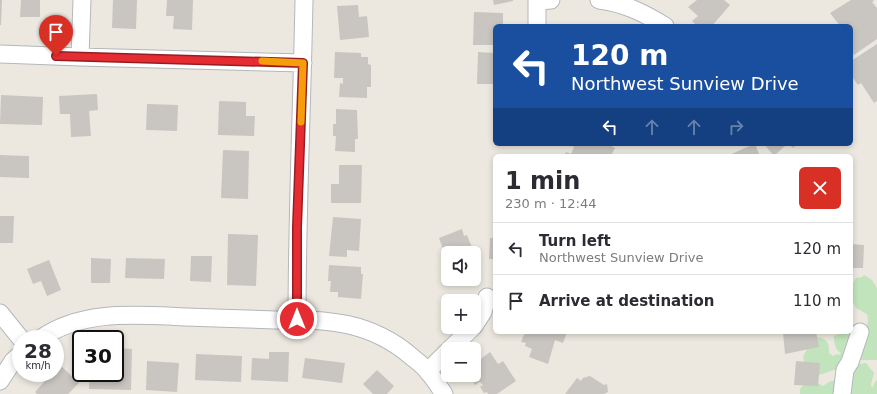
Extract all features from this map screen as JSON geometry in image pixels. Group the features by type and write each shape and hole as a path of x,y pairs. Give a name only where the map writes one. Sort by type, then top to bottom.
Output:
{"street":[{"path":"80,57 82,0"},
{"path":"297,319 297,227 304,0"},
{"path":"538,24 542,0"},
{"path":"600,0 626,5 662,24"},
{"path":"0,54 303,63"},
{"path":"481,315 487,297"},
{"path":"0,313 13,330"},
{"path":"56,330 80,321 107,316 138,315 267,320 297,319 345,324 362,328 386,338 401,347 428,371 444,394"},
{"path":"842,394 845,370 850,362 860,332"},
{"path":"457,342 466,334"},
{"path":"428,371 441,358"},
{"path":"0,380 12,362"}],"green space":[{"path":"864,275 872,280 877,288 877,360 860,360 859,364 866,363 874,373 871,384 872,388 877,380 877,394 800,394 800,389 805,383 816,382 823,386 835,380 837,369 816,376 806,369 803,357 813,337 826,340 829,345 829,353 833,356 837,354 839,355 841,353 835,346 834,336 838,334 853,334 853,324 866,327 868,321 867,314 856,308 853,302 853,283 856,278"}],"building":[{"path":"0,0 2,0 1,25 0,25"},
{"path":"21,0 40,0 40,17 20,17"},
{"path":"113,0 137,0 136,29 112,28"},
{"path":"167,0 193,0 192,30 173,29 174,16 166,16"},
{"path":"493,0 513,0 513,1 494,5"},
{"path":"697,0 724,0 730,5 714,24 695,24 692,21 698,16 688,7"},
{"path":"851,0 873,0 874,1 872,2 877,8 877,39 854,55 853,24 838,24 830,13"},
{"path":"358,5 359,17 367,16 369,37 340,40 337,6"},
{"path":"474,12 503,13 503,24 493,24 493,45 473,45"},
{"path":"877,44 877,101 874,103 861,83 858,85 853,78 853,60"},
{"path":"335,52 361,53 361,57 368,57 368,64 371,65 371,87 367,87 367,98 339,97 340,83 343,84 343,78 334,78"},
{"path":"478,52 493,53 493,84 477,84"},
{"path":"97,94 98,110 89,111 91,136 71,137 70,114 60,114 59,96"},
{"path":"1,95 43,97 42,125 0,124"},
{"path":"219,101 246,102 246,116 255,116 254,136 218,135"},
{"path":"147,104 178,105 177,131 146,130"},
{"path":"336,109 357,110 358,139 355,139 355,152 335,151 336,136 333,136 333,124 336,124"},
{"path":"572,146 611,146 615,148 612,154 571,154 574,147"},
{"path":"750,146 756,146 759,154 732,154"},
{"path":"766,146 785,146 776,154 772,154"},
{"path":"223,150 249,151 248,199 221,198"},
{"path":"0,155 29,156 29,178 0,177"},
{"path":"339,165 362,165 361,203 331,203 331,184 339,184"},
{"path":"0,216 14,216 13,243 0,243"},
{"path":"333,217 361,219 359,251 347,250 347,257 329,256"},
{"path":"462,229 464,236 467,235 471,246 442,246 439,238"},
{"path":"228,234 258,235 256,286 227,285"},
{"path":"490,238 493,238 493,259 489,259"},
{"path":"853,244 864,245 863,268 853,268"},
{"path":"191,256 212,256 211,282 190,281"},
{"path":"91,258 111,259 110,283 91,283"},
{"path":"126,258 165,259 164,279 125,278"},
{"path":"49,260 61,290 47,296 41,281 33,284 27,269"},
{"path":"329,265 361,267 361,274 363,274 361,299 338,297 338,292 330,292 331,281 328,281"},
{"path":"524,334 566,334 563,343 555,340 548,364 529,357 532,349 525,346 526,343 521,342"},
{"path":"783,334 816,334 819,347 785,354"},
{"path":"124,349 132,349 131,390 89,389 89,382 124,382"},
{"path":"269,352 289,352 288,382 251,380 252,358 269,359"},
{"path":"490,352 498,364 503,361 516,381 497,394 488,394 487,392 484,393 480,387 483,385 480,382 481,359"},
{"path":"196,354 242,356 241,382 195,380"},
{"path":"305,358 345,363 342,383 302,378"},
{"path":"147,361 179,363 177,392 146,390"},
{"path":"796,361 820,363 818,386 794,385"},
{"path":"64,369 72,376 72,382 79,383 68,394 37,394 35,392 44,382 64,382"},
{"path":"377,370 394,386 387,394 373,394 363,384"},
{"path":"590,376 604,385 607,384 608,392 604,394 565,394 577,378 581,381 583,378"},
{"path":"473,382 480,382 475,385"}],"slow traffic":[{"path":"262,61 303,63 301,122"}],"route":[{"path":"56,56 303,63 301,92 301,154 297,227 297,319"}]}
